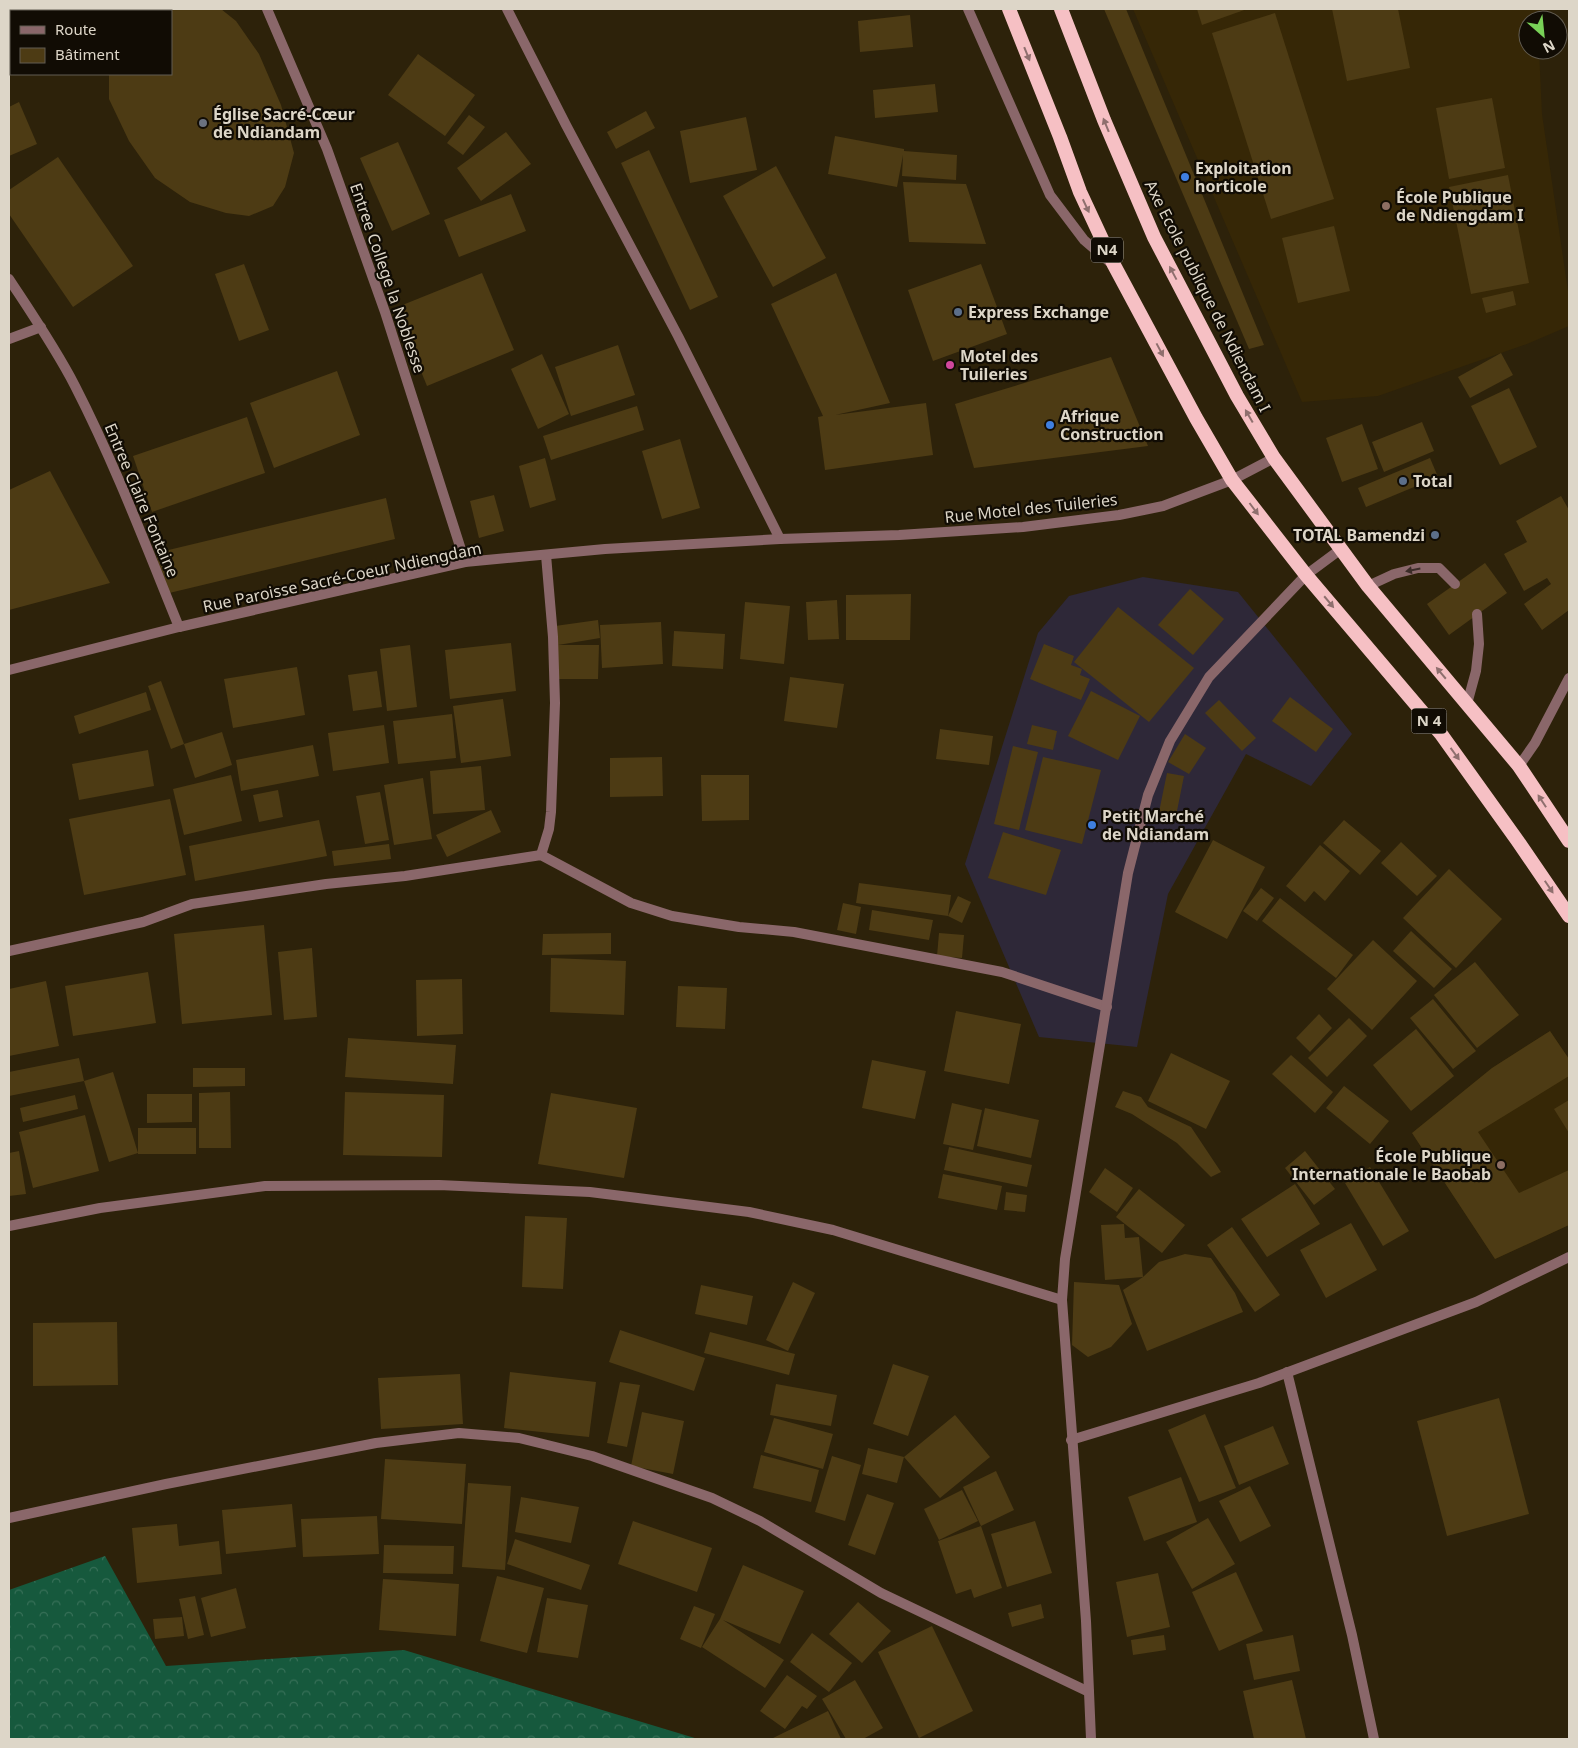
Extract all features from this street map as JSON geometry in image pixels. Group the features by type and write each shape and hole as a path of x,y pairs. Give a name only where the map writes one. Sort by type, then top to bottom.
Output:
{"highway":[{"name":"N4","path":"1010,9 1080,192 1114,265 1196,418 1232,480"},
{"name":"Axe Ecole publique de Ndiendam I","path":"1061,9 1110,136 1154,236 1237,396 1274,458"},
{"name":"N 4","path":"1274,458 1368,586 1519,766 1569,841"},
{"name":"N 4","path":"1232,480 1306,575 1441,734 1569,916"}],"street":[{"name":"Entree College la Noblesse","path":"267,9 327,149 386,312 465,562"},
{"path":"507,9 678,336 780,539"},
{"path":"968,9 1050,195 1084,240 1114,265"},
{"name":"Entree Claire Fontaine","path":"9,279 41,327 74,385 110,459 179,627"},
{"path":"9,339 41,327"},
{"name":"Rue Motel des Tuileries","path":"780,539 900,536 1023,527 1119,515 1163,506 1232,480 1274,458"},
{"name":"Rue Paroisse Sacré-Coeur Ndiengdam","path":"9,670 179,627 465,562 605,550 780,539"},
{"path":"1091,1739 1086,1621 1062,1300 1065,1259 1128,873 1148,795 1170,741 1209,677 1306,575 1340,549"},
{"path":"541,855 549,829 551,812 555,712 553,636 546,555"},
{"path":"1368,586 1394,574 1418,568 1439,568 1455,584"},
{"path":"1467,704 1476,671 1479,644 1477,614"},
{"path":"1519,766 1534,743 1569,678"},
{"path":"9,951 144,922 192,904 326,884 405,876 541,855 631,903 672,916 738,927 794,932 1002,972 1107,1007"},
{"path":"9,1226 100,1208 266,1186 439,1186 590,1192 748,1212 833,1230 1062,1300"},
{"path":"1071,1440 1287,1372 1476,1302 1569,1256"},
{"path":"1287,1372 1352,1636 1374,1739"},
{"path":"9,1518 166,1484 376,1443 459,1433 519,1438 592,1456 712,1498 760,1521 881,1593 1089,1692"}],"shaded area":[{"name":"École Publique de Ndiengdam I","path":"1133,9 1540,9 1518,10 1518,60 1539,60 1542,114 1569,298 1569,326 1527,344 1378,396 1302,402"},
{"name":"Petit Marché de Ndiandam","path":"1143,577 1238,592 1352,734 1311,786 1246,754 1168,894 1137,1047 1039,1037 965,864 1038,633 1069,596"},
{"name":"École Publique Internationale le Baobab","path":"1550,1031 1569,1059 1569,1225 1495,1259 1412,1133 1492,1068"}],"green space":[{"path":"105,1556 166,1666 404,1650 698,1739 9,1739 9,1590"}],"building":[{"name":"Église Sacré-Cœur de Ndiandam","path":"221,9 236,21 259,54 281,105 294,153 285,187 273,206 249,216 226,213 190,202 155,178 129,141 109,99 109,75 172,75 172,10 124,10"},
{"name":"Exploitation horticole","path":"1104,9 1126,9 1264,345 1249,349"},
{"path":"1197,9 1247,9 1202,25"},
{"path":"1332,9 1398,9 1410,68 1347,81"},
{"path":"1275,13 1334,199 1271,219 1212,33"},
{"path":"910,15 913,47 860,52 858,21"},
{"path":"418,54 475,95 445,136 388,95"},
{"path":"935,84 938,112 875,118 873,90"},
{"path":"1492,98 1505,168 1449,179 1436,108"},
{"path":"19,102 37,144 9,156 9,107"},
{"path":"646,111 655,128 616,149 607,132"},
{"path":"469,115 485,127 463,155 447,143"},
{"path":"746,117 757,170 690,183 680,131"},
{"path":"506,132 531,164 481,201 457,168"},
{"path":"835,136 904,149 904,151 957,155 956,180 902,176 903,155 897,187 828,174"},
{"path":"398,142 430,214 392,231 360,158"},
{"path":"649,150 718,297 690,310 621,163"},
{"path":"58,157 133,266 73,307 9,214 9,190"},
{"path":"776,166 826,258 773,287 723,196"},
{"path":"1508,175 1529,283 1471,294 1449,187"},
{"path":"903,182 966,184 986,244 909,242"},
{"path":"511,194 526,231 459,257 444,220"},
{"path":"1334,226 1350,291 1298,303 1282,238"},
{"path":"244,264 269,330 239,341 215,274"},
{"name":"Express Exchange","path":"981,264 1007,334 933,361 908,290"},
{"path":"482,273 514,350 427,386 395,308"},
{"path":"836,273 890,403 835,415 926,403 933,455 825,470 818,417 823,416 771,304"},
{"path":"1513,291 1516,305 1486,313 1482,298"},
{"path":"618,345 635,395 571,416 555,367"},
{"path":"1501,353 1513,375 1470,398 1458,377"},
{"path":"542,354 569,414 538,429 511,369"},
{"name":"Afrique Construction","path":"1111,357 1148,446 974,468 955,404"},
{"path":"337,371 360,435 274,468 250,403"},
{"path":"1509,388 1537,447 1500,465 1471,406"},
{"path":"637,406 644,430 551,460 543,436"},
{"path":"247,417 265,473 152,512 133,456"},
{"path":"1422,422 1434,451 1384,472 1372,442"},
{"path":"1362,424 1378,469 1342,482 1326,438"},
{"path":"680,439 700,508 662,519 642,451"},
{"path":"545,458 556,500 530,508 519,466"},
{"path":"1430,458 1438,477 1366,507 1358,488"},
{"path":"50,471 110,583 9,610 9,490"},
{"path":"494,495 504,531 479,538 470,501"},
{"path":"1561,496 1569,510 1569,610 1542,630 1524,604 1551,584 1547,578 1524,591 1504,554 1527,542 1516,521"},
{"path":"386,498 395,539 165,594 156,553"},
{"path":"1485,563 1507,593 1449,635 1427,604"},
{"path":"1190,589 1224,619 1193,655 1158,625"},
{"path":"911,594 910,640 846,640 846,595"},
{"path":"837,600 839,639 808,640 806,602"},
{"path":"745,602 790,606 784,664 740,659"},
{"path":"1118,607 1194,668 1149,722 1074,662"},
{"path":"598,620 600,638 558,645 599,645 598,679 557,679 555,626"},
{"path":"661,622 663,664 602,668 600,625"},
{"path":"674,631 725,634 723,669 672,666"},
{"path":"511,643 516,691 450,699 445,650"},
{"path":"1044,644 1074,656 1071,665 1082,669 1080,675 1090,679 1081,700 1030,679"},
{"path":"410,645 417,707 387,711 380,649"},
{"path":"297,667 305,715 233,728 224,679"},
{"path":"377,671 382,707 353,711 348,675"},
{"path":"790,677 844,684 837,728 784,721"},
{"path":"161,681 184,744 171,749 148,686"},
{"path":"1091,691 1140,716 1118,760 1068,736"},
{"path":"146,692 151,710 79,734 74,716"},
{"path":"1290,697 1333,729 1316,752 1272,721"},
{"path":"503,699 511,756 461,763 453,706"},
{"path":"1219,700 1256,738 1242,751 1205,713"},
{"path":"452,714 456,758 398,764 393,721"},
{"path":"384,725 389,763 333,771 328,733"},
{"path":"1032,725 1057,731 1053,750 1027,744"},
{"path":"940,729 993,736 989,765 936,759"},
{"path":"222,732 232,765 195,778 184,744"},
{"path":"1185,734 1206,748 1189,774 1168,762"},
{"path":"313,745 319,776 241,791 236,760"},
{"path":"1013,746 1038,752 1019,830 994,824"},
{"path":"148,750 154,786 79,800 72,764"},
{"path":"662,757 663,796 610,797 610,758"},
{"path":"1043,757 1101,770 1082,844 1025,830"},
{"path":"481,766 485,810 433,814 430,771"},
{"path":"1167,773 1184,776 1176,816 1159,812"},
{"path":"231,775 242,821 184,835 173,789"},
{"path":"701,775 749,775 749,820 702,821"},
{"path":"423,778 432,839 394,845 384,785"},
{"path":"278,790 283,817 259,822 253,795"},
{"path":"380,792 389,840 365,844 356,796"},
{"path":"170,799 186,875 84,895 69,819"},
{"path":"491,810 501,832 447,857 436,835"},
{"path":"319,820 327,856 195,881 189,846"},
{"path":"1344,820 1381,851 1360,875 1323,843"},
{"path":"1003,832 1061,850 1046,895 988,878"},
{"path":"1213,840 1265,867 1227,939 1175,912"},
{"path":"1401,842 1437,876 1417,896 1381,863"},
{"path":"389,844 391,859 334,866 332,851"},
{"path":"1320,845 1350,871 1325,901 1314,891 1305,902 1286,886"},
{"path":"1449,869 1502,919 1456,968 1403,918"},
{"path":"859,883 951,895 948,916 856,903"},
{"path":"1261,888 1274,898 1257,921 1243,911"},
{"path":"958,896 971,902 962,923 948,916"},
{"path":"1280,898 1353,955 1336,978 1262,921"},
{"path":"843,903 861,907 856,934 837,930"},
{"path":"872,910 933,920 929,940 869,930"},
{"path":"264,925 272,1015 182,1024 174,934"},
{"path":"1411,931 1452,969 1434,988 1393,951"},
{"path":"611,933 611,954 542,955 543,934"},
{"path":"939,933 964,935 962,958 937,956"},
{"path":"1373,940 1417,981 1372,1030 1327,989"},
{"path":"312,948 317,1017 284,1020 278,952"},
{"path":"551,958 626,961 624,1015 550,1012"},
{"path":"1475,962 1519,1015 1477,1048 1434,995"},
{"path":"148,972 156,1023 73,1036 65,986"},
{"path":"462,979 463,1034 417,1036 416,980"},
{"path":"46,981 59,1046 9,1056 9,989"},
{"path":"678,986 727,988 725,1029 676,1027"},
{"path":"1433,999 1476,1051 1453,1069 1410,1018"},
{"path":"956,1011 1021,1024 1009,1084 944,1071"},
{"path":"1319,1014 1332,1028 1310,1052 1296,1038"},
{"path":"1349,1018 1367,1036 1327,1077 1308,1058"},
{"path":"1416,1029 1454,1076 1411,1111 1373,1065"},
{"name":"École Publique Internationale le Baobab","path":"1550,1031 1569,1059 1569,1076 1478,1132 1519,1193 1569,1170 1569,1225 1495,1259 1412,1133 1492,1068"},
{"path":"348,1038 456,1045 453,1084 345,1077"},
{"path":"1171,1053 1230,1081 1206,1129 1148,1101"},
{"path":"1291,1055 1333,1092 1315,1113 1272,1074"},
{"path":"79,1058 84,1081 9,1096 9,1072"},
{"path":"872,1060 926,1071 915,1119 862,1108"},
{"path":"193,1068 245,1068 245,1086 193,1087"},
{"path":"113,1072 138,1153 109,1162 84,1081"},
{"path":"1344,1086 1389,1121 1370,1144 1326,1108"},
{"path":"1123,1091 1141,1097 1148,1107 1191,1127 1221,1172 1211,1177 1177,1143 1132,1114 1115,1107"},
{"path":"230,1092 231,1148 199,1148 199,1093"},
{"path":"345,1092 444,1095 442,1157 343,1155"},
{"path":"551,1093 637,1108 624,1178 538,1164"},
{"path":"147,1094 192,1094 192,1122 147,1123"},
{"path":"75,1095 78,1109 23,1122 20,1108"},
{"path":"1569,1100 1569,1133 1554,1109"},
{"path":"952,1103 982,1110 973,1150 943,1144"},
{"path":"985,1108 1039,1120 1031,1158 977,1146"},
{"path":"85,1115 99,1171 33,1188 19,1132"},
{"path":"138,1128 196,1128 196,1154 138,1154"},
{"path":"949,1147 1032,1165 1027,1187 944,1170"},
{"path":"19,1151 26,1194 9,1196 9,1153"},
{"path":"1305,1151 1335,1189 1314,1205 1285,1168"},
{"path":"1370,1167 1409,1231 1383,1246 1345,1183"},
{"path":"1105,1168 1133,1188 1117,1212 1089,1192"},
{"path":"943,1174 1002,1186 997,1210 938,1198"},
{"path":"1295,1184 1320,1224 1267,1257 1241,1219"},
{"path":"1139,1189 1185,1225 1162,1253 1116,1217"},
{"path":"1006,1192 1027,1195 1025,1212 1004,1210"},
{"path":"525,1216 567,1218 563,1289 522,1287"},
{"path":"1351,1223 1377,1270 1326,1298 1300,1250"},
{"path":"1124,1224 1125,1238 1139,1237 1143,1277 1105,1280 1101,1225"},
{"path":"1232,1227 1280,1295 1255,1312 1207,1245"},
{"path":"1185,1254 1211,1258 1235,1293 1243,1312 1147,1351 1123,1290 1143,1277 1159,1262"},
{"path":"793,1282 815,1293 788,1351 766,1340"},
{"path":"1074,1282 1119,1285 1132,1324 1111,1347 1088,1357 1072,1345"},
{"path":"701,1285 753,1296 747,1325 695,1314"},
{"path":"117,1322 118,1385 33,1386 33,1323"},
{"path":"620,1330 705,1358 694,1391 609,1362"},
{"path":"710,1332 795,1354 789,1375 704,1353"},
{"path":"893,1364 929,1376 908,1436 873,1424"},
{"path":"510,1372 596,1382 589,1437 504,1428"},
{"path":"460,1374 463,1424 381,1429 378,1378"},
{"path":"620,1382 640,1385 627,1447 607,1443"},
{"path":"776,1384 837,1395 831,1426 770,1415"},
{"path":"1499,1398 1529,1514 1447,1536 1417,1421"},
{"path":"642,1412 684,1421 673,1474 631,1466"},
{"path":"1205,1414 1236,1488 1199,1502 1168,1430"},
{"path":"955,1415 990,1457 940,1498 904,1457"},
{"path":"774,1418 833,1434 823,1469 764,1452"},
{"path":"1273,1426 1289,1464 1239,1485 1224,1446"},
{"path":"868,1448 904,1457 897,1483 862,1474"},
{"path":"761,1455 819,1470 811,1502 753,1488"},
{"path":"832,1456 861,1465 845,1521 815,1512"},
{"path":"385,1459 466,1464 462,1524 381,1519"},
{"path":"996,1471 1014,1510 981,1526 963,1487"},
{"path":"1181,1477 1197,1522 1144,1541 1128,1497"},
{"path":"468,1483 511,1486 505,1570 462,1567"},
{"path":"1250,1486 1271,1526 1240,1542 1219,1501"},
{"path":"962,1490 978,1521 939,1540 924,1509"},
{"path":"867,1494 894,1503 875,1555 848,1545"},
{"path":"521,1497 579,1507 571,1543 515,1532"},
{"path":"292,1504 296,1547 226,1554 222,1510"},
{"path":"377,1516 379,1554 303,1557 301,1519"},
{"path":"1208,1518 1235,1564 1192,1589 1166,1542"},
{"path":"633,1521 712,1548 697,1592 618,1564"},
{"path":"1035,1521 1052,1573 1007,1587 991,1534"},
{"path":"177,1524 179,1546 219,1541 222,1574 137,1583 132,1528"},
{"path":"981,1526 1002,1588 974,1598 971,1589 956,1594 938,1541"},
{"path":"515,1539 590,1565 581,1590 507,1564"},
{"path":"384,1545 454,1546 453,1574 383,1573"},
{"path":"743,1565 804,1591 780,1644 723,1620 784,1660 765,1688 702,1647 720,1619"},
{"path":"1236,1572 1263,1631 1219,1651 1192,1592"},
{"path":"1158,1573 1170,1627 1127,1637 1116,1582"},
{"path":"497,1576 544,1588 527,1653 480,1641"},
{"path":"383,1579 459,1584 456,1636 379,1630"},
{"path":"236,1588 246,1628 211,1637 201,1598"},
{"path":"195,1596 204,1635 188,1639 179,1599"},
{"path":"547,1598 588,1605 578,1658 537,1652"},
{"path":"858,1602 891,1631 862,1663 829,1634"},
{"path":"1041,1604 1044,1618 1012,1627 1008,1613"},
{"path":"694,1606 715,1614 701,1648 680,1639"},
{"path":"182,1617 184,1636 155,1639 153,1619"},
{"path":"932,1626 973,1711 919,1738 878,1652"},
{"path":"812,1633 852,1663 829,1692 790,1662"},
{"path":"1164,1635 1166,1650 1133,1655 1131,1640"},
{"path":"1293,1635 1300,1671 1254,1680 1246,1644"},
{"path":"787,1675 817,1696 807,1709 802,1706 785,1729 760,1711"},
{"path":"855,1680 883,1728 863,1739 846,1739 822,1699"},
{"path":"1292,1680 1306,1739 1254,1739 1243,1691"},
{"path":"828,1711 841,1739 771,1739"}],"place":[{"name":"Église Sacré-Cœur de Ndiandam","path":"203,123"},
{"name":"Exploitation horticole","path":"1185,177"},
{"name":"École Publique de Ndiengdam I","path":"1386,206"},
{"name":"Express Exchange","path":"958,312"},
{"name":"Motel des Tuileries","path":"950,365"},
{"name":"Afrique Construction","path":"1050,425"},
{"name":"Total","path":"1403,481"},
{"name":"TOTAL Bamendzi","path":"1435,535"},
{"name":"Petit Marché de Ndiandam","path":"1092,825"},
{"name":"École Publique Internationale le Baobab","path":"1501,1165"}]}
